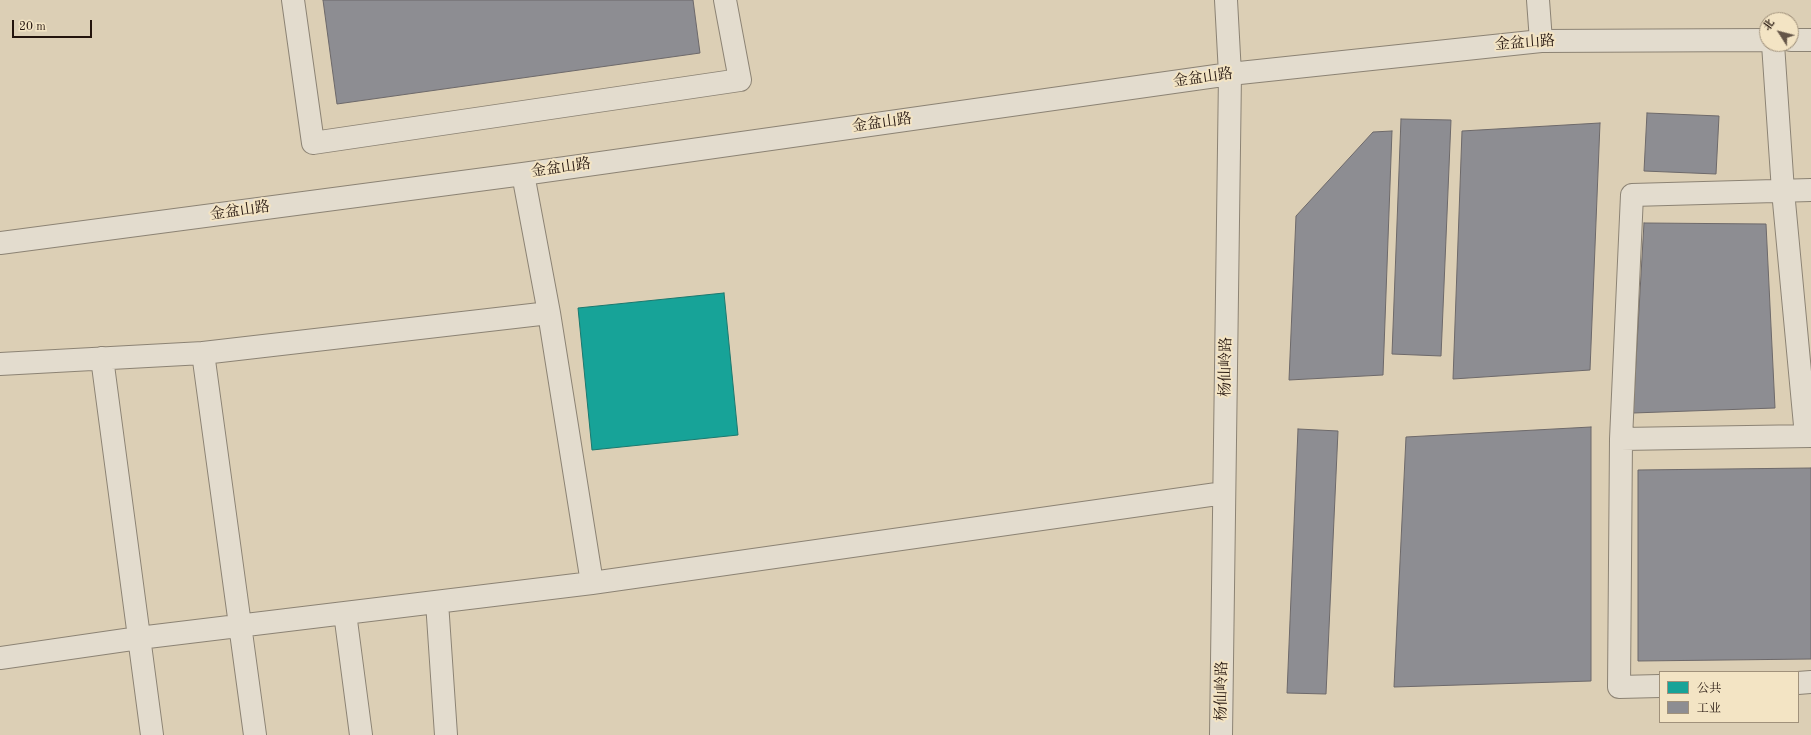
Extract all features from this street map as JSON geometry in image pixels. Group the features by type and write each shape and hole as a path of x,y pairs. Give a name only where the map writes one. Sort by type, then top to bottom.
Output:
{"street":[{"path":"293,0 313,143 740,80 725,0"},
{"name":"杨仙岭路","path":"1221,735 1230,74 1226,0"},
{"path":"1538,0 1541,41"},
{"name":"金盆山路","path":"0,243 523,174 1230,74 1541,41 1759,40"},
{"path":"1799,40 1811,40"},
{"path":"1621,438 1808,436 1783,190 1773,52"},
{"path":"523,174 549,313 592,583"},
{"path":"1659,686 1619,687 1621,438 1632,196 1811,190"},
{"path":"0,364 203,353 549,313"},
{"path":"203,353 254,735"},
{"path":"102,358 152,735"},
{"path":"0,658 240,625 592,583 1224,493"},
{"path":"436,602 446,735"},
{"path":"345,613 361,735"},
{"path":"1799,683 1811,682"}],"building: 公共":[{"path":"724,293 738,435 592,450 578,308"}],"building: 工业":[{"path":"323,0 693,0 700,53 337,104"},
{"path":"1647,113 1719,116 1716,174 1644,171"},
{"path":"1401,119 1451,120 1441,356 1392,354"},
{"path":"1600,123 1590,370 1453,379 1462,131"},
{"path":"1392,131 1383,375 1289,380 1296,216 1373,132"},
{"path":"1644,223 1766,224 1775,408 1633,413"},
{"path":"1591,427 1591,681 1394,687 1406,437"},
{"path":"1298,429 1338,431 1326,694 1287,693"},
{"path":"1811,468 1811,659 1638,661 1638,470"}]}
